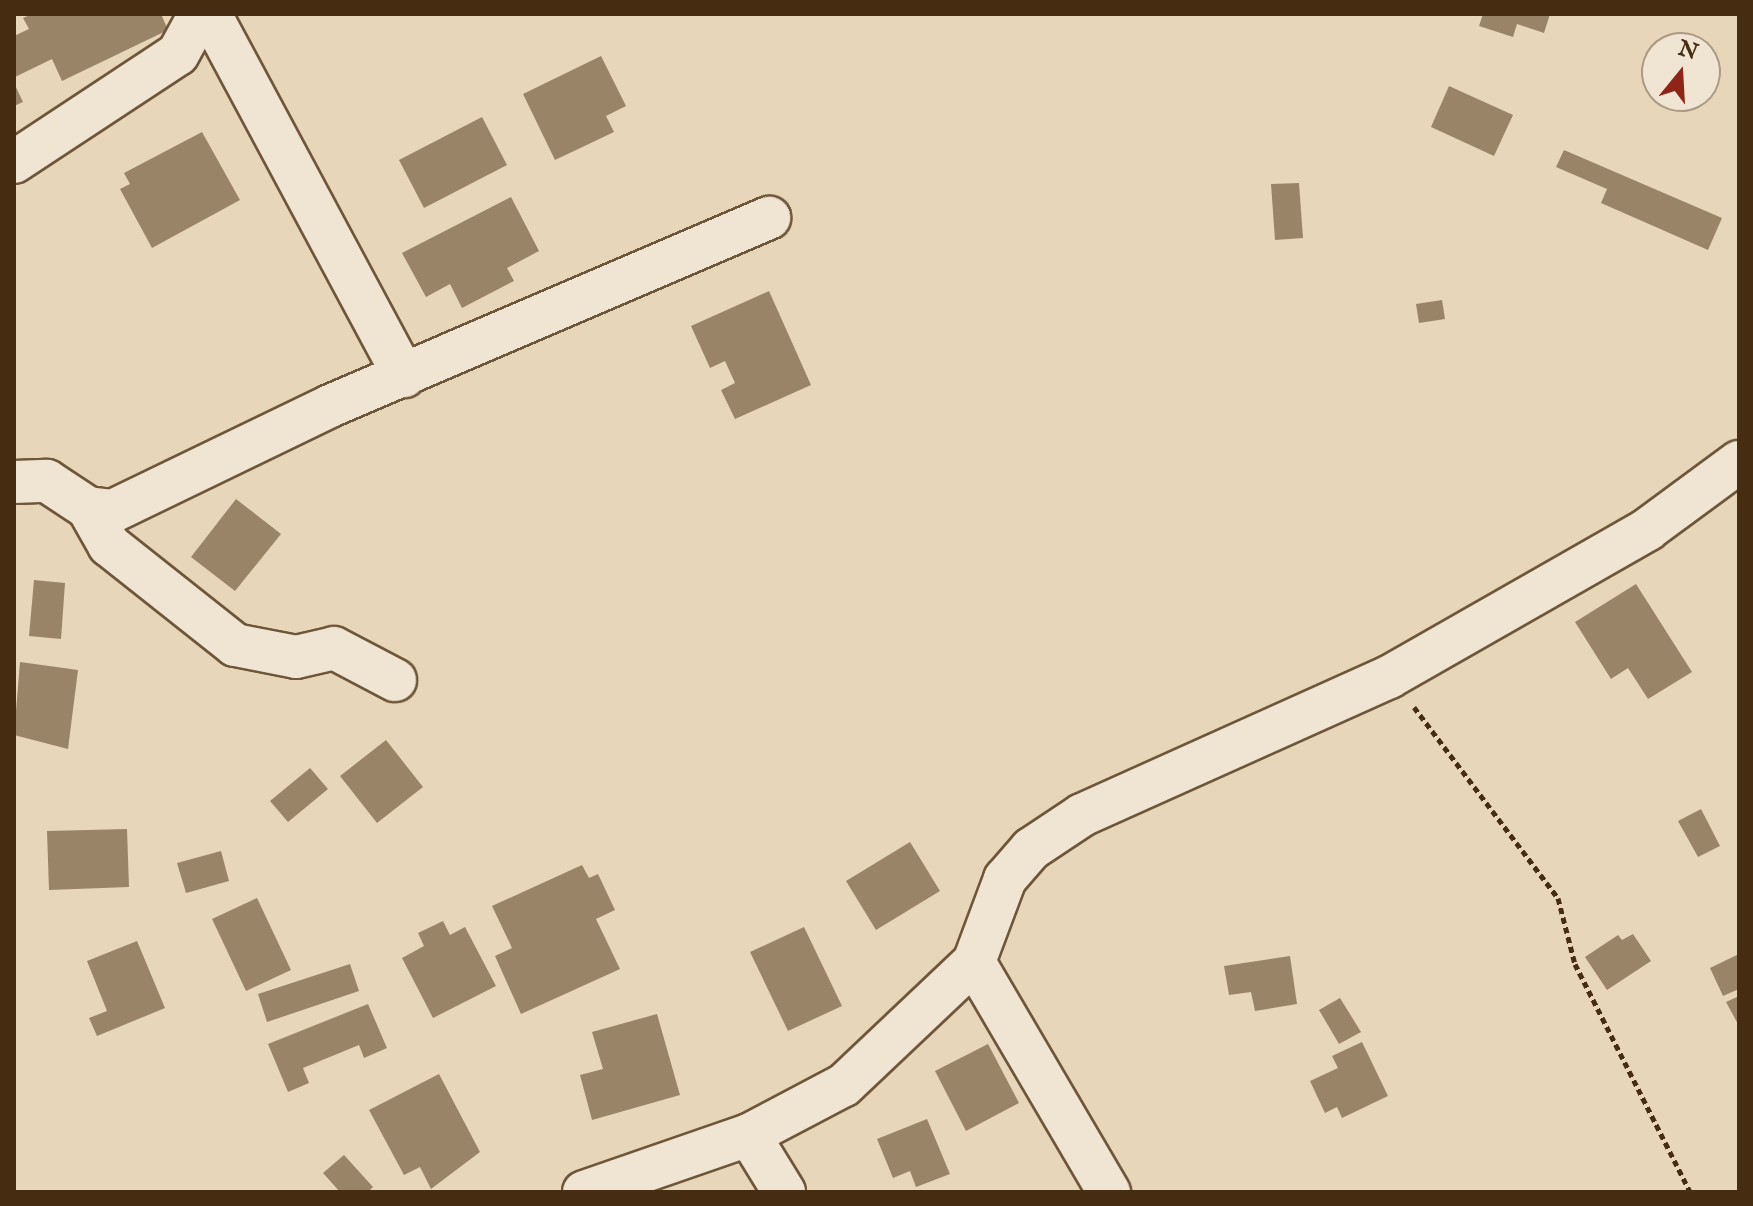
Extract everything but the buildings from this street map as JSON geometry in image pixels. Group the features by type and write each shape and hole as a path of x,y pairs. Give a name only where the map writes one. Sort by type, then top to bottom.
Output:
{"street":[{"path":"14,162 178,54 200,14"},
{"path":"210,14 404,376"},
{"path":"14,482 47,481 88,508 113,511 404,376 769,218"},
{"path":"584,1192 749,1135 844,1085 974,962 1005,879 1031,849 1082,815 1389,677 1648,529 1739,462"},
{"path":"88,508 109,545 235,645 296,657 334,648 395,680"},
{"path":"974,962 1109,1192"},
{"path":"749,1135 784,1192"}],"path":[{"path":"1389,677 1558,898 1575,964 1690,1192"}]}
